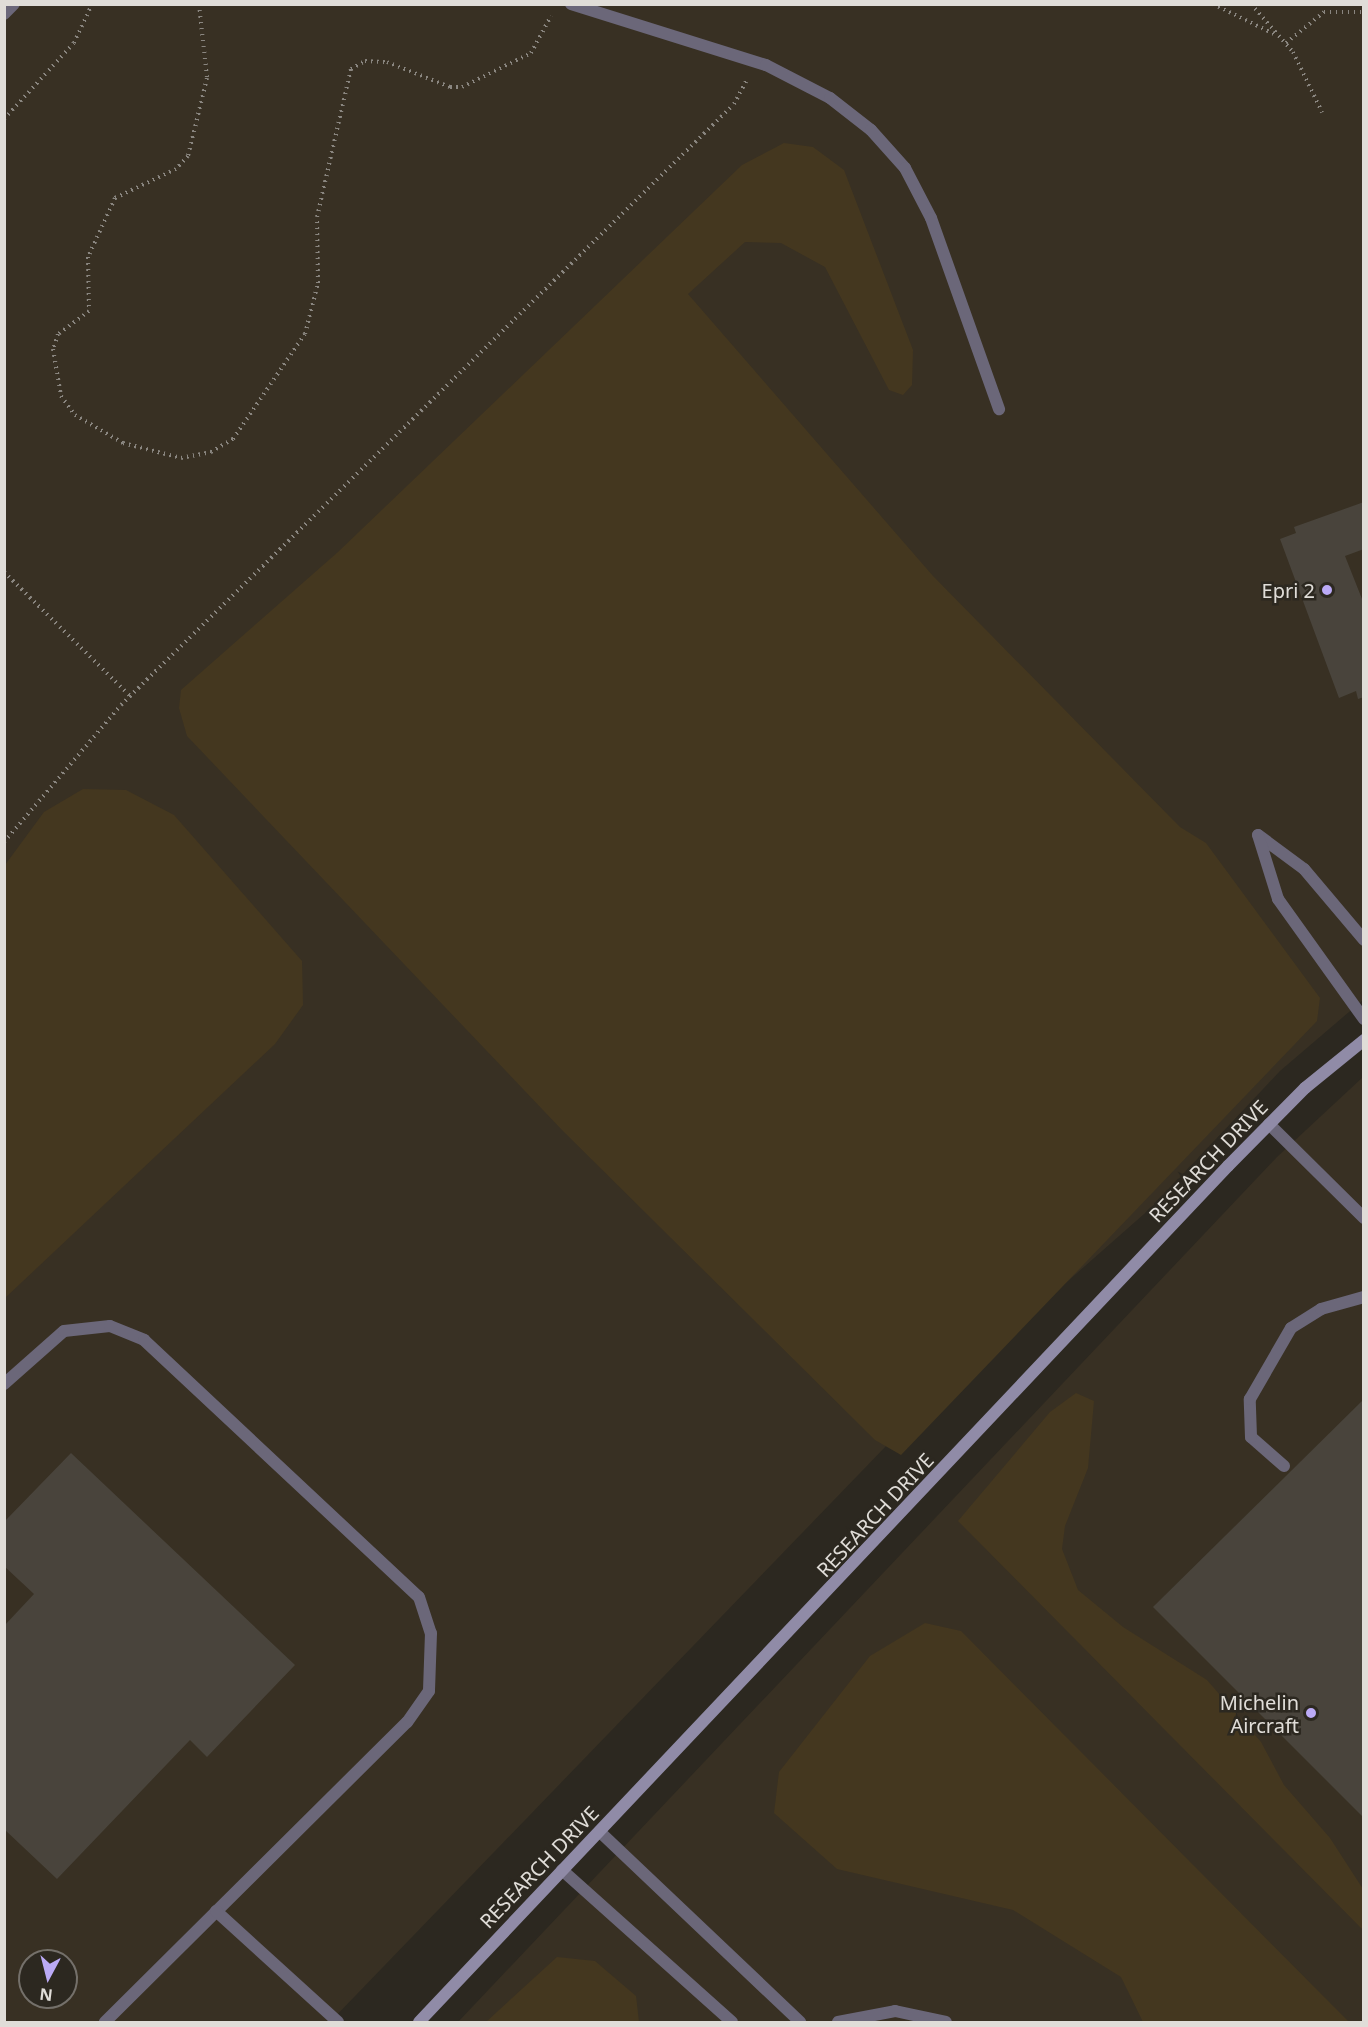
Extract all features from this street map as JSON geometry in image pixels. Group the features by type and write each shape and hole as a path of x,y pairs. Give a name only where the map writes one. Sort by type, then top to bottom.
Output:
{"street":[{"name":"RESEARCH DRIVE","path":"419,2022 1269,1124 1364,1040"}],"lane":[{"path":"4,14 14,4"},
{"path":"571,4 766,65 830,98 871,130 904,168 931,218 999,409"},
{"path":"1364,940 1304,869 1258,835 1278,899 1364,1018"},
{"path":"1269,1124 1364,1218"},
{"path":"1284,1466 1251,1437 1247,1425 1250,1399 1291,1328 1321,1309 1364,1297"},
{"path":"4,1384 64,1331 110,1326 144,1340 402,1581 428,1613 432,1664 429,1691 418,1707 105,2022"},
{"path":"600,1832 800,2022"},
{"path":"562,1870 732,2022"},
{"path":"216,1911 338,2022"},
{"path":"838,2022 895,2012 946,2022"}],"path":[{"path":"4,119 74,43 92,4"},
{"path":"199,4 207,78 188,156 176,169 115,198 88,257 89,311 57,334 52,349 61,396 75,414 123,443 181,458 211,452 233,439 305,333 318,283 318,217 351,69 365,61 387,62 450,87 462,87 531,53 552,15"},
{"path":"1213,4 1274,34 1286,43 1322,112"},
{"path":"1251,4 1274,34"},
{"path":"1286,43 1324,12 1364,12"},
{"path":"4,842 130,696 734,104 747,78"},
{"path":"4,572 130,696"}],"shaded area":[{"path":"5,5 1363,5 1363,1000 1280,1071 1152,1207 917,1414 330,2022 5,2022"},
{"path":"784,143 813,147 844,170 913,350 912,385 903,395 889,390 825,267 781,243 745,242 688,294 933,576 1180,827 1206,843 1320,998 1317,1021 901,1455 875,1440 562,1130 187,736 179,708 181,690 338,552 742,165"},
{"path":"83,789 126,790 174,815 302,961 303,1005 275,1044 5,1298 5,865 44,812"},
{"path":"1363,1077 1363,2022 458,2022 1277,1157"},
{"path":"1076,1393 1094,1401 1088,1468 1065,1526 1062,1549 1078,1590 1123,1627 1207,1680 1261,1742 1284,1785 1330,1838 1363,1889 1363,1930 958,1521 1050,1412"},
{"path":"925,1623 961,1631 1349,2022 1143,2022 1121,1977 1013,1910 837,1869 774,1813 779,1772 870,1656"},
{"path":"557,1957 595,1961 636,1996 639,2022 486,2022"}],"building":[{"name":"Epri 2","path":"1364,502 1364,549 1345,556 1364,604 1364,697 1358,699 1356,691 1339,698 1280,539 1296,533 1294,527"},
{"name":"Michelin Aircraft","path":"1364,1399 1364,1818 1153,1607"},
{"path":"71,1453 295,1665 207,1757 190,1740 57,1879 4,1829 4,1626 34,1594 4,1566 4,1522"}],"place":[{"name":"Epri 2","path":"1327,590"},
{"name":"Michelin Aircraft","path":"1311,1713"}]}
